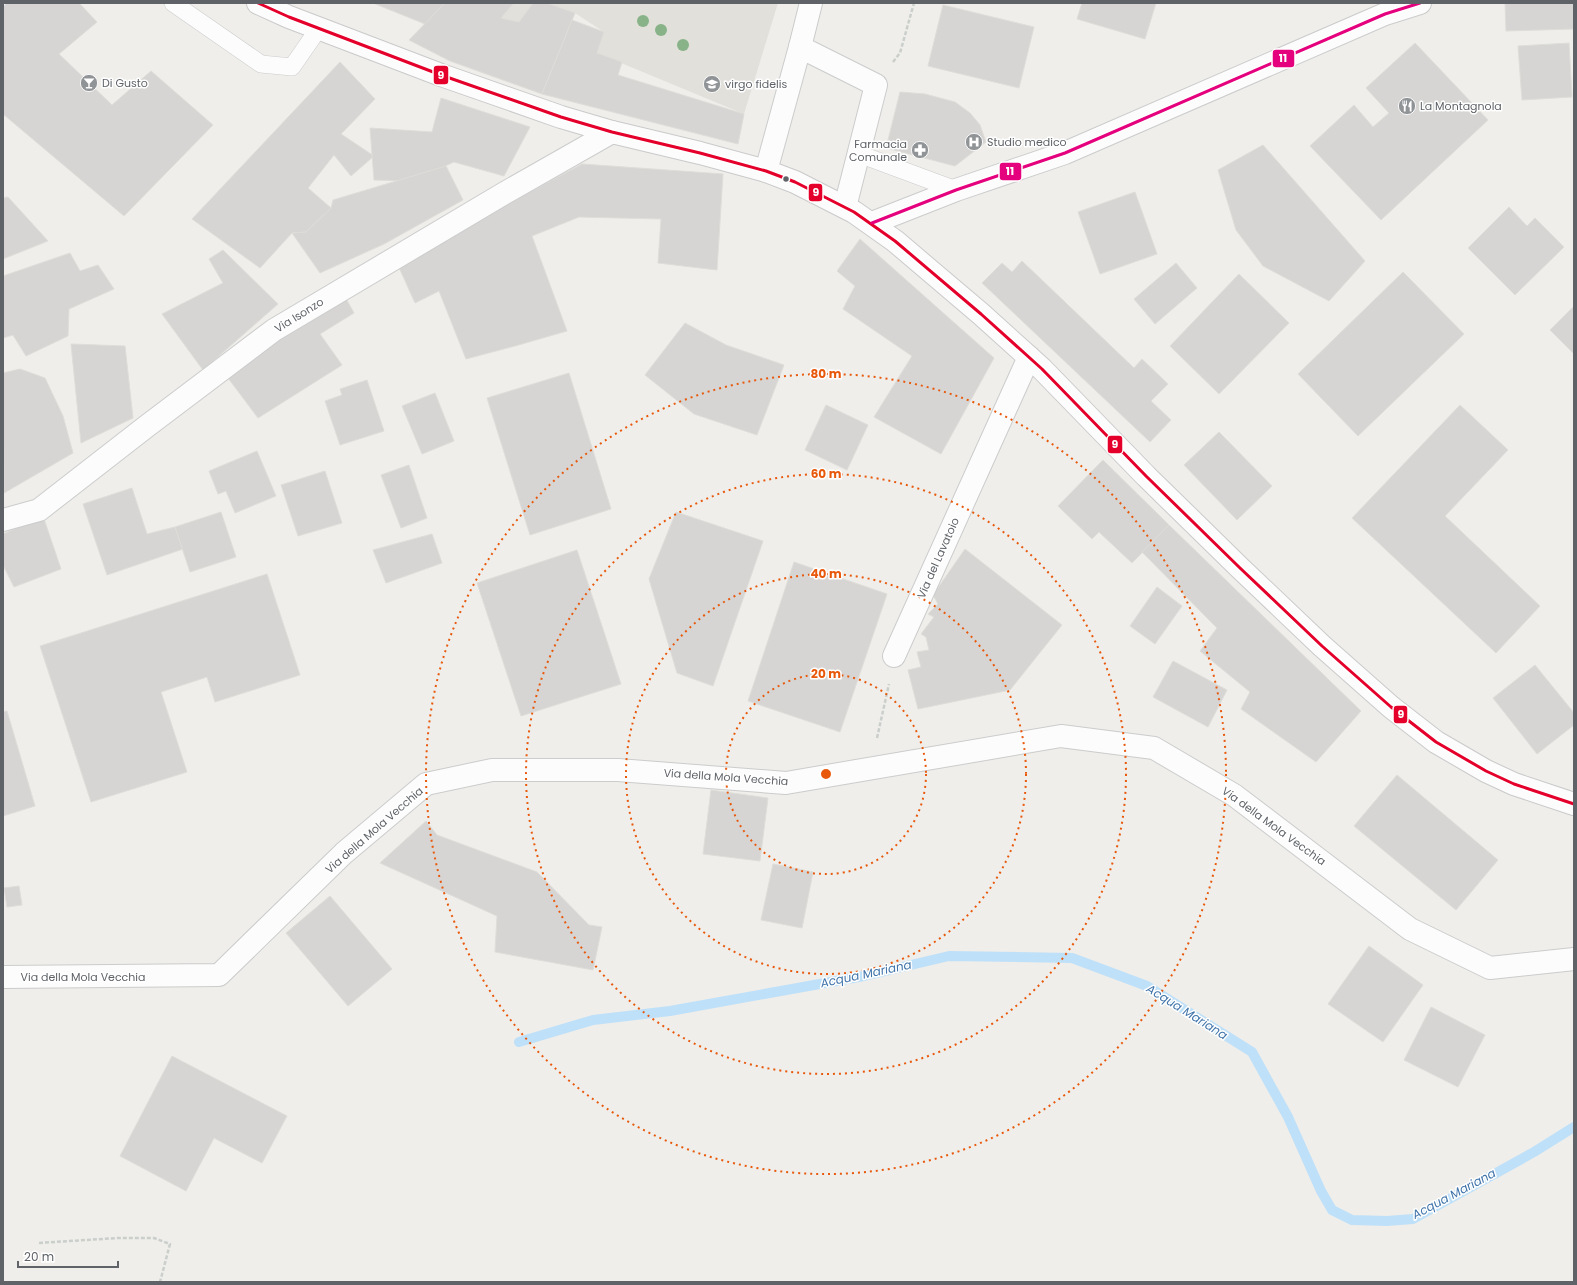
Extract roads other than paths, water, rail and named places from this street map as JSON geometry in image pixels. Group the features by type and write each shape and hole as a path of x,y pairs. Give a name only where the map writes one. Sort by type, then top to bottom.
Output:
{"street":[{"path":"258,3 289,17 441,76 562,117 612,132 700,153 766,171 795,182 844,206 872,223 1029,357 1146,476 1240,568 1322,646 1391,707 1436,742 1486,771 1521,786 1574,804"},
{"path":"766,171 800,47 810,3"},
{"path":"872,223 956,190 1065,153 1385,14 1420,3"},
{"path":"800,47 876,85 859,154 844,206"},
{"name":"Via Isonzo","path":"3,520 39,510 274,330 475,210 612,132"},
{"name":"Via del Lavatoio","path":"894,656 1029,357"},
{"name":"Via della Mola Vecchia","path":"3,977 219,975 344,854 426,784 492,770 618,770 786,783 858,771 871,767 1061,736 1154,748 1234,795 1410,929 1490,968 1574,959"}],"lane":[{"path":"173,3 260,64 292,67 319,28"},
{"path":"859,154 956,190"}],"waterway":[{"name":"Acqua Mariana","path":"519,1042 593,1020 670,1011 864,976 949,956 1072,958 1147,986 1252,1052 1288,1117 1321,1191 1332,1210 1352,1220 1387,1221 1413,1219 1534,1152 1574,1127"}],"place":[{"name":"Di Gusto","path":"89,83"},
{"name":"virgo fidelis","path":"712,84"},
{"name":"La Montagnola","path":"1407,106"},
{"name":"Studio medico","path":"974,142"},
{"name":"Farmacia Comunale","path":"920,150"}]}
